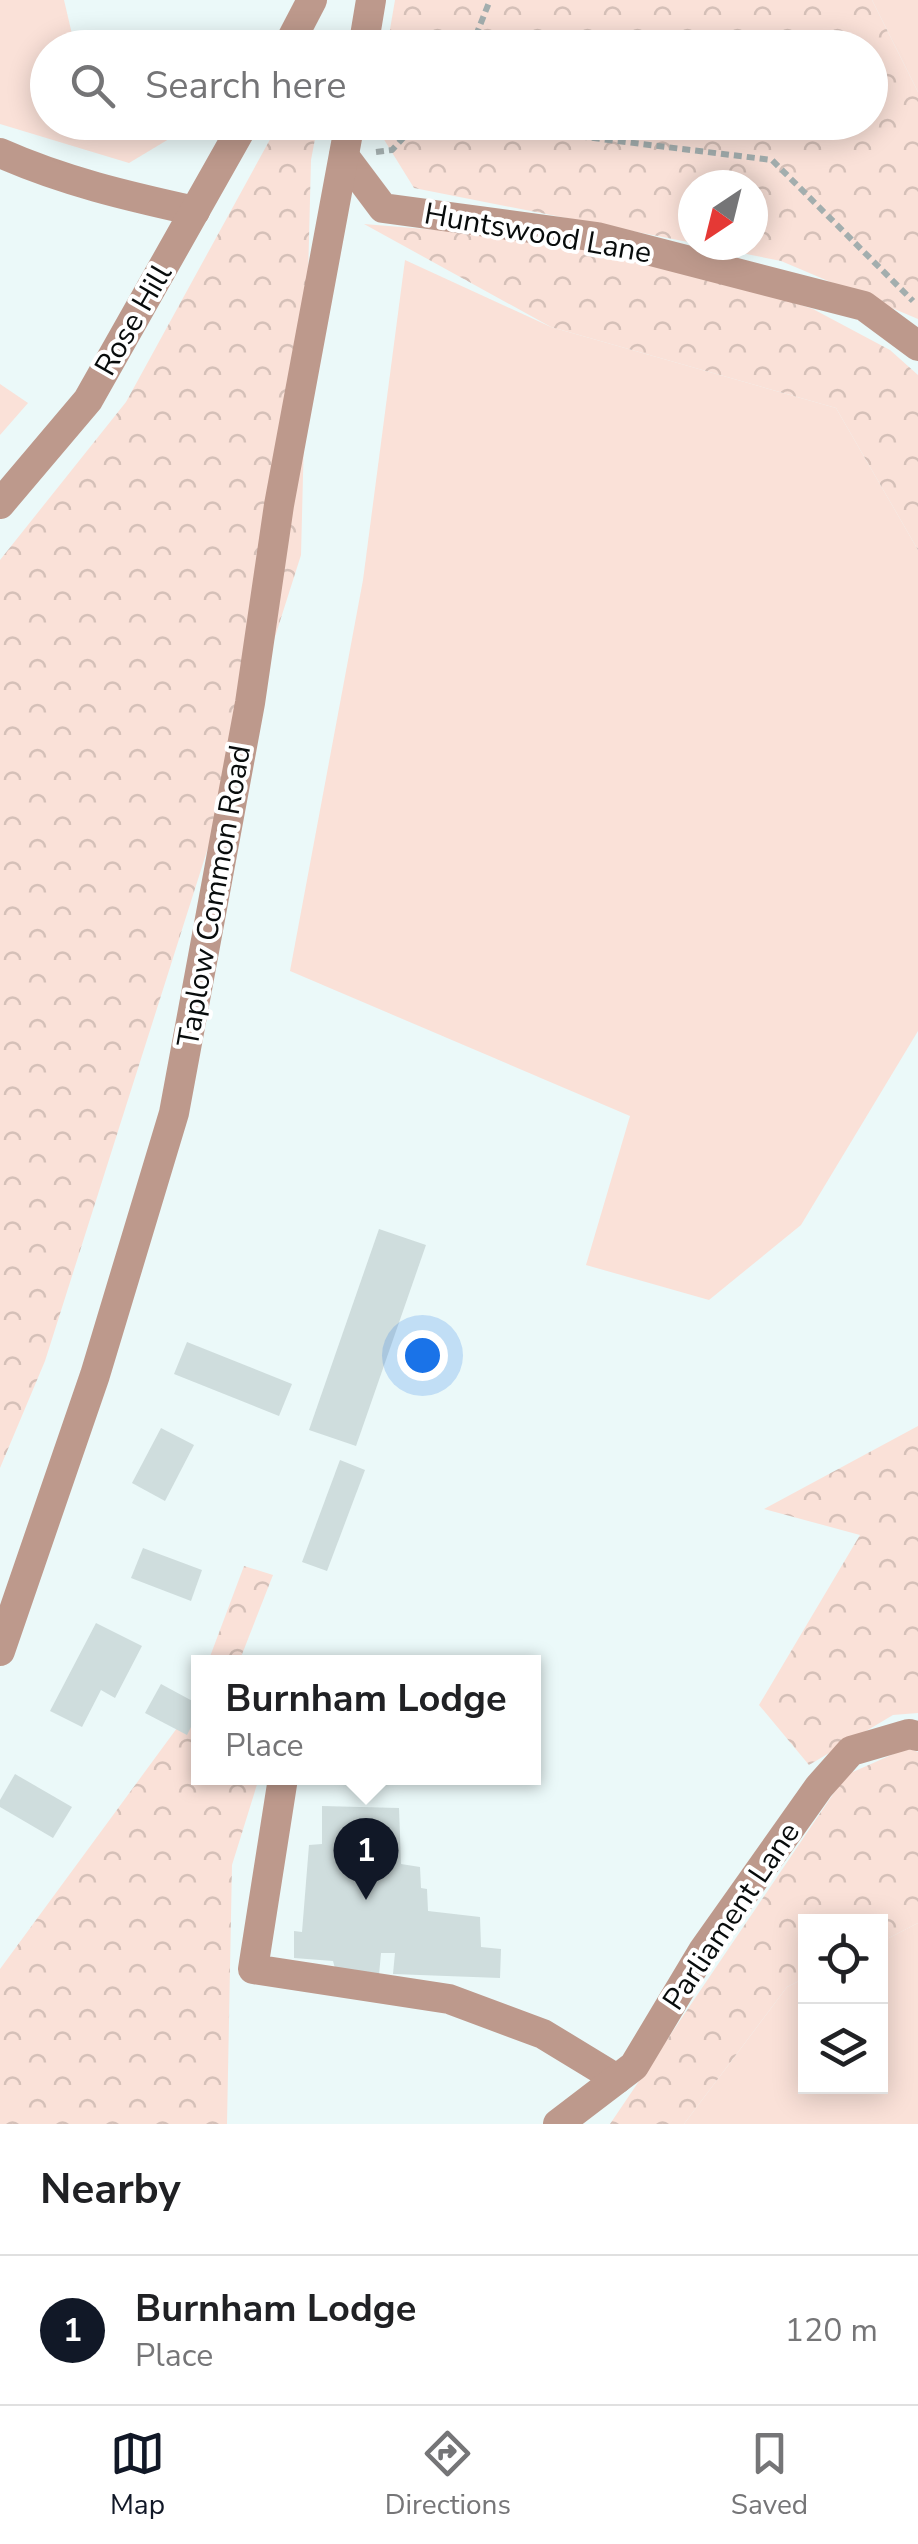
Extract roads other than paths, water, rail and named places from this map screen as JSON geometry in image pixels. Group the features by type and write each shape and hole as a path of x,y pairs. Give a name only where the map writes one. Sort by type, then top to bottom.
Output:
{"street":[{"path":"296,30 312,0"},
{"path":"366,30 371,0"},
{"name":"Rose Hill","path":"0,504 88,400 235,140"},
{"name":"Taplow Common Road","path":"0,1650 95,1375 174,1113 347,140"},
{"path":"0,153 100,190 195,211"},
{"name":"Huntswood Lane","path":"344,156 383,208 597,238 845,301 864,306 918,346"},
{"name":"Parliament Lane","path":"558,2124 634,2066 703,1951 851,1751 909,1734 918,1736"},
{"path":"282,1785 253,1969 450,2000 543,2034 616,2079"}],"place":[{"name":"Burnham Lodge","path":"366,1900"}]}
